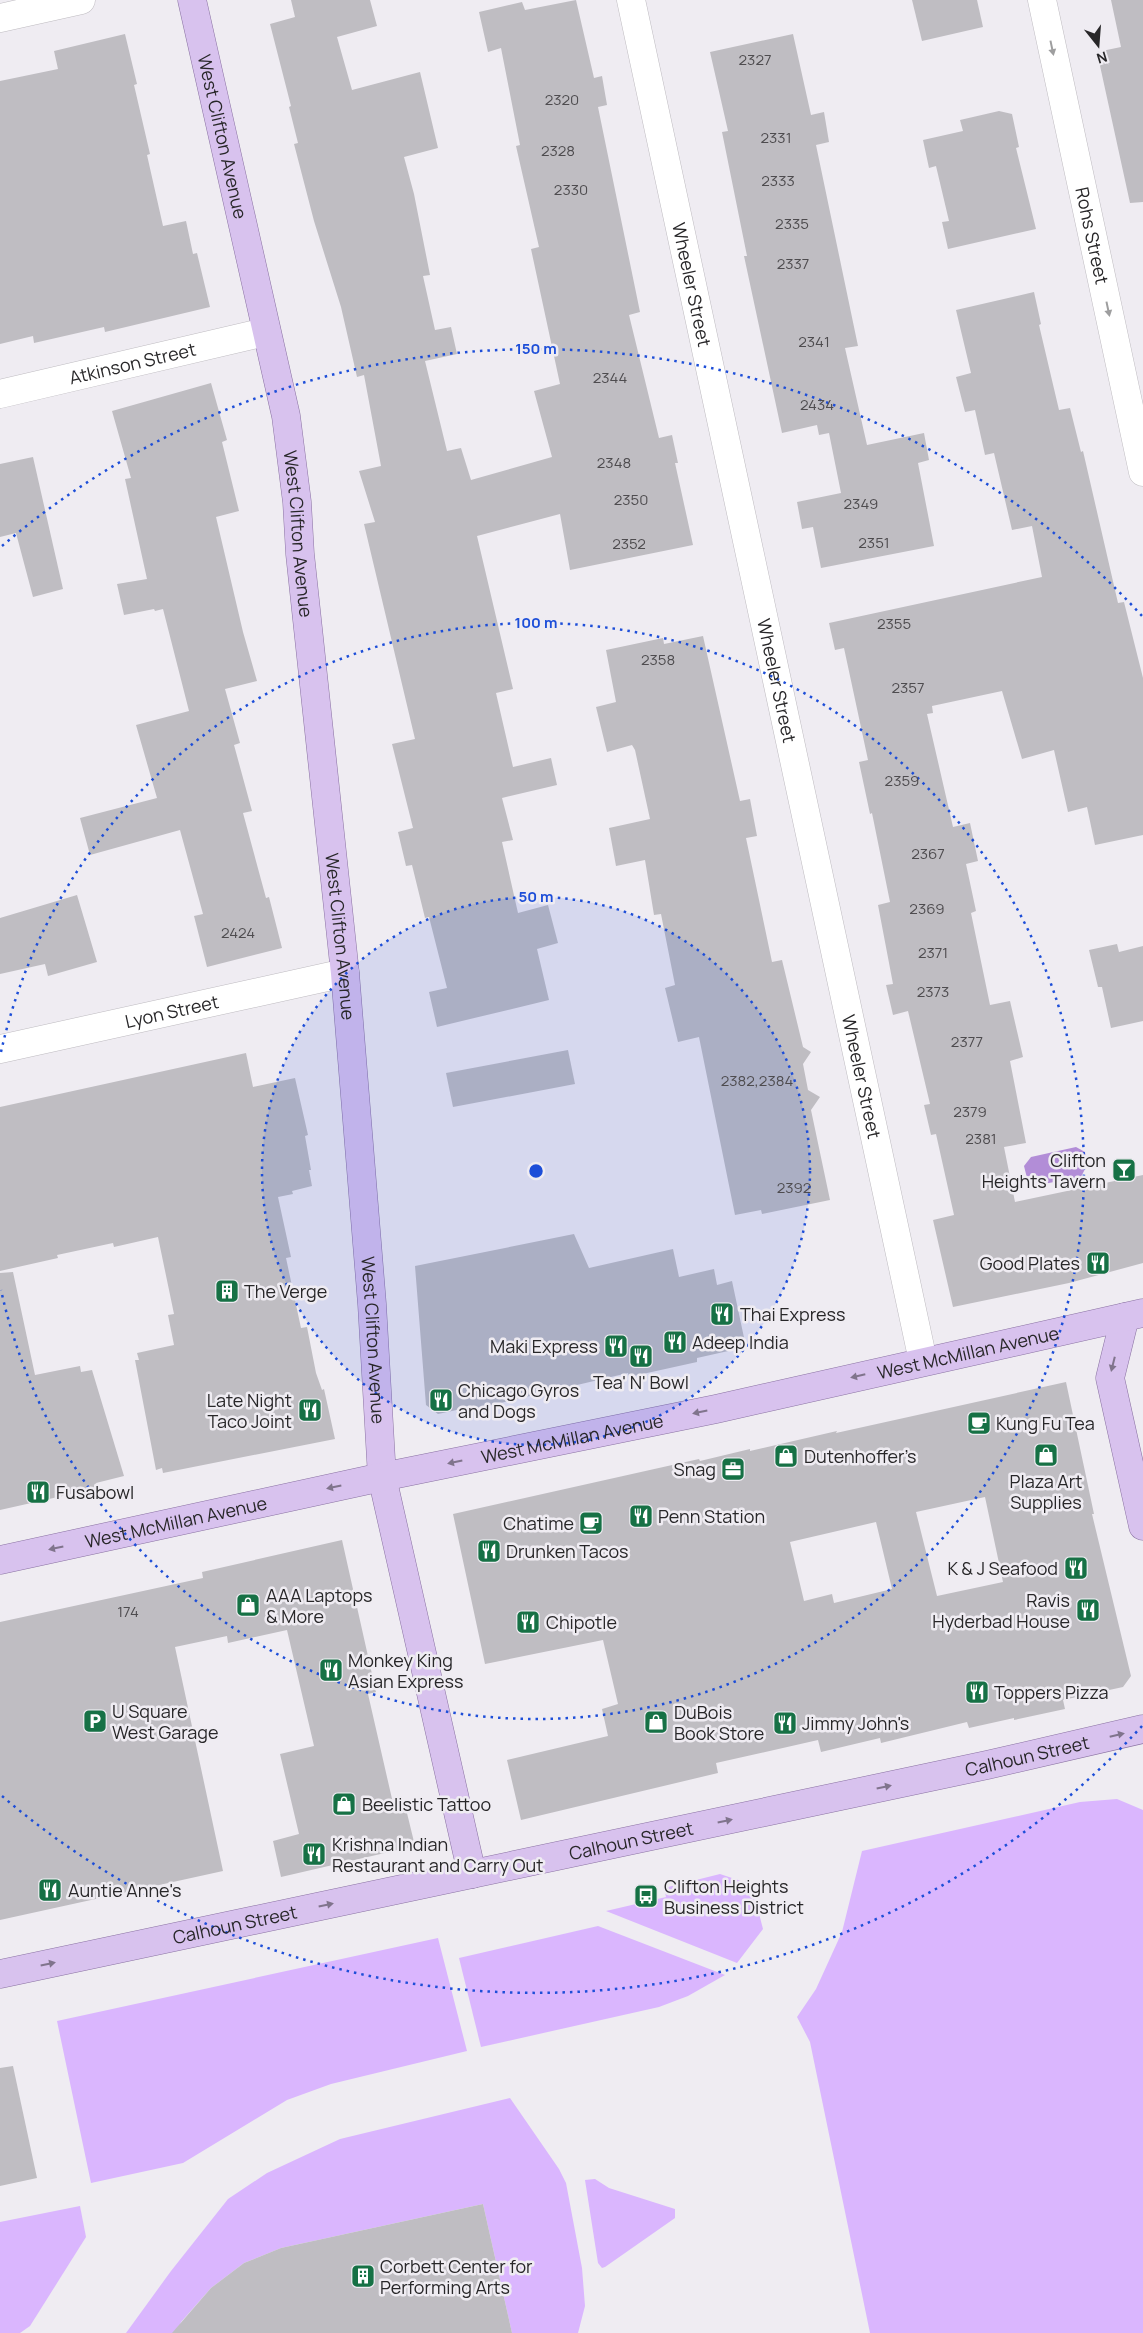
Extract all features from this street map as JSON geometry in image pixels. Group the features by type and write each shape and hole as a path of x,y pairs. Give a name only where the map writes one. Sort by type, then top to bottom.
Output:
{"main road":[{"name":"West Clifton Avenue","path":"192,0 265,332 286,416 297,502 300,554 345,973 372,1304 382,1477 472,1874"},
{"name":"West McMillan Avenue","path":"0,1560 382,1477 716,1409 923,1361 1137,1322"},
{"path":"1137,1322 1110,1378 1143,1526"},
{"name":"Calhoun Street","path":"0,1974 977,1768 1143,1729"}],"street":[{"path":"0,18 81,0"},
{"name":"Wheeler Street","path":"631,0 923,1361"},
{"name":"Rohs Street","path":"1042,0 1143,472"},
{"name":"Atkinson Street","path":"0,394 265,332"},
{"name":"Lyon Street","path":"0,1049 345,973"}],"shaded area":[{"path":"1076,1147 1085,1152 1087,1165 1081,1177 1038,1185 1027,1178 1024,1166 1031,1157"},
{"path":"1117,1799 1143,1810 1143,2333 870,2333 810,2042 797,2017 816,1989 842,1932 862,1851 1080,1802"},
{"path":"720,1874 744,1882 750,1879 763,1929 737,1963 606,1911 666,1897 664,1888"},
{"path":"598,1926 725,1975 688,1996 659,2007 481,2047 459,1958"},
{"path":"438,1938 467,2051 331,2084 287,2100 183,2163 91,2183 57,2021"},
{"path":"510,2098 559,2169 566,2183 582,2268 585,2306 578,2333 512,2333 483,2204 281,2248 244,2263 211,2288 181,2322 177,2333 126,2333 171,2271 228,2199 267,2173 340,2139"},
{"path":"595,2179 609,2188 675,2209 675,2218 602,2268 598,2263 585,2180"},
{"path":"80,2206 86,2237 30,2326 20,2333 0,2333 0,2222"}],"building":[{"path":"291,0 370,0 377,26 337,37 352,90 420,72 438,148 404,157 414,194 430,275 423,276 435,330 451,327 457,354 425,361 447,451 461,448 471,480 552,457 534,391 560,384 531,249 539,247 516,146 520,145 501,48 488,52 479,12 522,2 525,10 576,0 594,78 602,76 607,105 598,107 640,312 629,315 659,438 672,435 678,463 675,463 693,545 570,570 560,514 477,536 513,689 496,693 513,767 551,758 557,785 502,798 513,840 502,842 518,913 548,905 558,943 537,949 549,1000 437,1027 429,992 447,988 429,917 425,918 412,865 406,866 398,832 413,828 392,744 415,739 364,524 375,522 359,471 381,466 364,375 357,377 341,307 314,221 294,144 298,143 289,107 291,106 270,24 295,17"},
{"path":"912,0 977,0 983,27 922,41"},
{"path":"1111,0 1143,0 1143,202 1130,203 1097,52 1121,47"},
{"path":"125,34 137,84 134,85 150,154 147,155 163,226 186,221 193,254 197,253 210,307 105,332 104,327 34,343 33,336 0,344 0,81 58,69 54,51"},
{"path":"793,34 811,115 824,112 829,142 816,145 858,346 845,348 867,445 924,433 929,460 918,463 934,546 821,568 813,527 802,529 797,502 841,493 829,433 819,435 817,425 782,433 744,256 747,256 722,132 728,131 710,52"},
{"path":"999,111 1012,114 1019,147 1016,148 1036,229 948,249 942,222 949,221 936,166 929,168 923,140 963,131 960,120"},
{"path":"1034,292 1041,324 1039,325 1059,410 1070,408 1081,452 1083,451 1118,603 1124,602 1143,678 1143,835 1095,845 1087,807 1068,812 1054,750 1022,759 1002,691 932,706 933,713 927,714 953,827 970,823 978,861 966,864 976,911 971,913 990,1005 1010,1001 1023,1057 1010,1061 1026,1143 1004,1147 1015,1202 1143,1175 1143,1263 1069,1283 953,1307 933,1220 954,1215 936,1134 931,1135 924,1105 930,1104 908,1011 893,1015 886,985 893,984 878,905 890,902 872,813 870,814 859,762 868,760 844,648 835,650 829,623 1042,577 1032,526 1012,530 994,453 985,455 975,410 965,412 956,377 971,373 956,310"},
{"path":"211,383 227,440 222,442 239,511 216,517 243,632 257,681 225,689 240,743 234,745 252,811 243,813 266,898 269,897 282,948 207,967 194,916 203,914 180,830 90,855 80,818 157,798 136,725 189,711 163,609 124,615 117,584 147,579 125,479 131,478 112,411"},
{"path":"33,457 63,589 33,597 16,533 0,537 0,464"},
{"path":"703,636 740,801 750,799 757,836 746,838 772,962 782,960 803,1047 811,1052 803,1064 808,1090 820,1097 811,1110 830,1200 762,1214 761,1210 735,1215 699,1037 678,1042 665,988 675,985 661,914 654,915 645,860 616,866 609,828 650,819 635,750 632,745 607,752 596,707 616,702 606,650 663,638 664,644"},
{"path":"77,895 97,962 48,976 45,964 0,974 0,918"},
{"path":"1117,944 1119,952 1143,946 1143,1021 1111,1028 1102,987 1098,987 1089,950"},
{"path":"568,1050 575,1084 453,1107 446,1073"},
{"name":"The Verge","path":"246,1053 253,1087 295,1078 308,1135 305,1136 312,1186 292,1191 293,1194 278,1197 291,1257 286,1258 301,1328 307,1327 316,1373 322,1390 324,1389 335,1439 163,1473 162,1468 156,1470 135,1360 139,1360 137,1353 174,1345 168,1315 174,1314 158,1237 114,1247 113,1243 57,1255 58,1258 0,1271 0,1107"},
{"path":"574,1234 589,1268 673,1249 679,1277 714,1269 717,1285 732,1281 746,1347 697,1358 697,1362 629,1377 628,1373 475,1409 475,1406 438,1414 426,1405 415,1266"},
{"path":"13,1272 35,1375 80,1366 81,1372 92,1370 124,1476 96,1483 98,1488 0,1510 0,1273"},
{"path":"1066,1382 1094,1514 1092,1514 1131,1676 1123,1687 1063,1700 1065,1709 969,1728 967,1722 881,1743 880,1738 821,1752 818,1740 716,1763 718,1773 521,1820 507,1760 608,1736 602,1709 618,1704 603,1640 485,1664 453,1514 699,1459 700,1461 750,1449 750,1451 837,1431 836,1433","holes":["985,1497 1003,1582 937,1596 916,1512","876,1522 892,1589 834,1603 832,1594 804,1601 790,1542"]},
{"name":"U Square West Garage","path":"342,1540 376,1692 368,1694 395,1812 406,1809 415,1846 281,1877 273,1841 299,1834 280,1754 314,1746 287,1630 228,1643 227,1636 175,1647 223,1871 0,1920 0,1622 203,1578 202,1572"},
{"path":"13,2066 37,2178 0,2186 0,2068"},
{"name":"Corbett Center for Performing Arts","path":"483,2204 512,2333 172,2333 211,2288 244,2263 281,2248"}],"place":[{"name":"Clifton Heights Tavern","path":"1124,1170"},
{"name":"Good Plates","path":"1098,1263"},
{"name":"The Verge","path":"227,1291"},
{"name":"Thai Express","path":"722,1314"},
{"name":"Adeep India","path":"675,1342"},
{"name":"Maki Express","path":"616,1346"},
{"name":"Tea' N' Bowl","path":"641,1356"},
{"name":"Chicago Gyros and Dogs","path":"441,1400"},
{"name":"Late Night Taco Joint","path":"310,1410"},
{"name":"Kung Fu Tea","path":"979,1423"},
{"name":"Plaza Art Supplies","path":"1046,1455"},
{"name":"Dutenhoffer’s","path":"786,1456"},
{"name":"Snag","path":"733,1469"},
{"name":"Fusabowl","path":"38,1492"},
{"name":"Penn Station","path":"641,1516"},
{"name":"Chatime","path":"591,1523"},
{"name":"Drunken Tacos","path":"489,1551"},
{"name":"K & J Seafood","path":"1076,1568"},
{"name":"AAA Laptops & More","path":"248,1605"},
{"name":"Ravis Hyderbad House","path":"1088,1610"},
{"name":"Chipotle","path":"528,1622"},
{"name":"Monkey King Asian Express","path":"331,1670"},
{"name":"Toppers Pizza","path":"977,1692"},
{"name":"U Square West Garage","path":"95,1721"},
{"name":"DuBois Book Store","path":"656,1722"},
{"name":"Jimmy John's","path":"785,1723"},
{"name":"Beelistic Tattoo","path":"344,1804"},
{"name":"Krishna Indian Restaurant and Carry Out","path":"314,1854"},
{"name":"Auntie Anne's","path":"50,1890"},
{"name":"Clifton Heights Business District","path":"646,1896"},
{"name":"Corbett Center for Performing Arts","path":"363,2276"}]}
